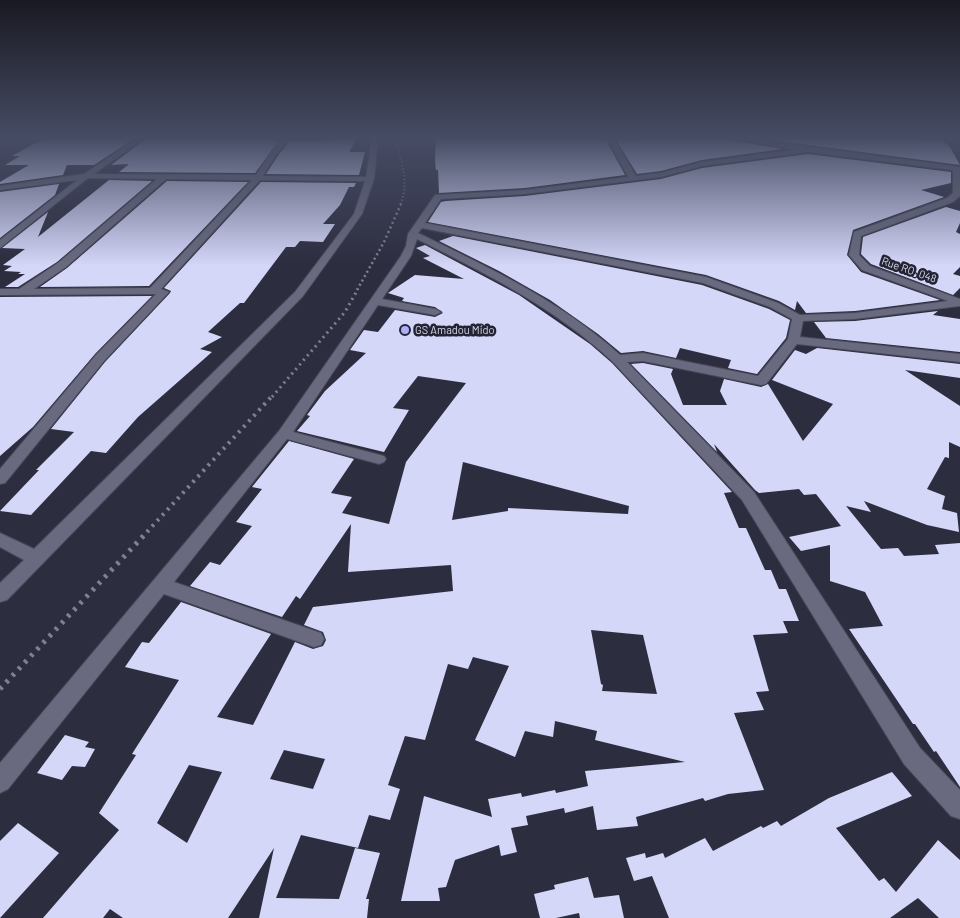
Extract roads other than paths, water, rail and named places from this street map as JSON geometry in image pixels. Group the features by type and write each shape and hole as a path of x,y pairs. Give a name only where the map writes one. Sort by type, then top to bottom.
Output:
{"street":[{"path":"0,188 51,181"},
{"path":"0,245 80,181"},
{"path":"23,291 62,264 159,181"},
{"path":"153,291 255,181"},
{"path":"0,595 299,294 358,214 369,181"},
{"path":"0,781 284,434 406,256 417,230 438,197 525,192 611,181"},
{"name":"Rue RO. 048","path":"958,181 957,194 950,200 857,234 854,255 866,268 960,303"},
{"path":"417,230 706,280 774,305 798,318 855,316 960,303"},
{"path":"417,230 532,294 604,346 748,496 912,756 960,807"},
{"path":"0,292 164,292 100,358 0,480"},
{"path":"376,301 435,312"},
{"path":"617,359 643,357 761,381 794,340 798,318"},
{"path":"794,340 960,358"},
{"path":"284,434 379,459"},
{"path":"0,539 36,558"},
{"path":"161,585 314,639"}],"railway":[{"path":"400,205 403,197 404,181"},
{"path":"357,290 384,242 401,204"},
{"path":"272,397 345,312 358,289"},
{"path":"147,532 273,395"},
{"path":"0,689 148,531"}],"place":[{"name":"GS Amadou Mido","path":"405,330"}]}
